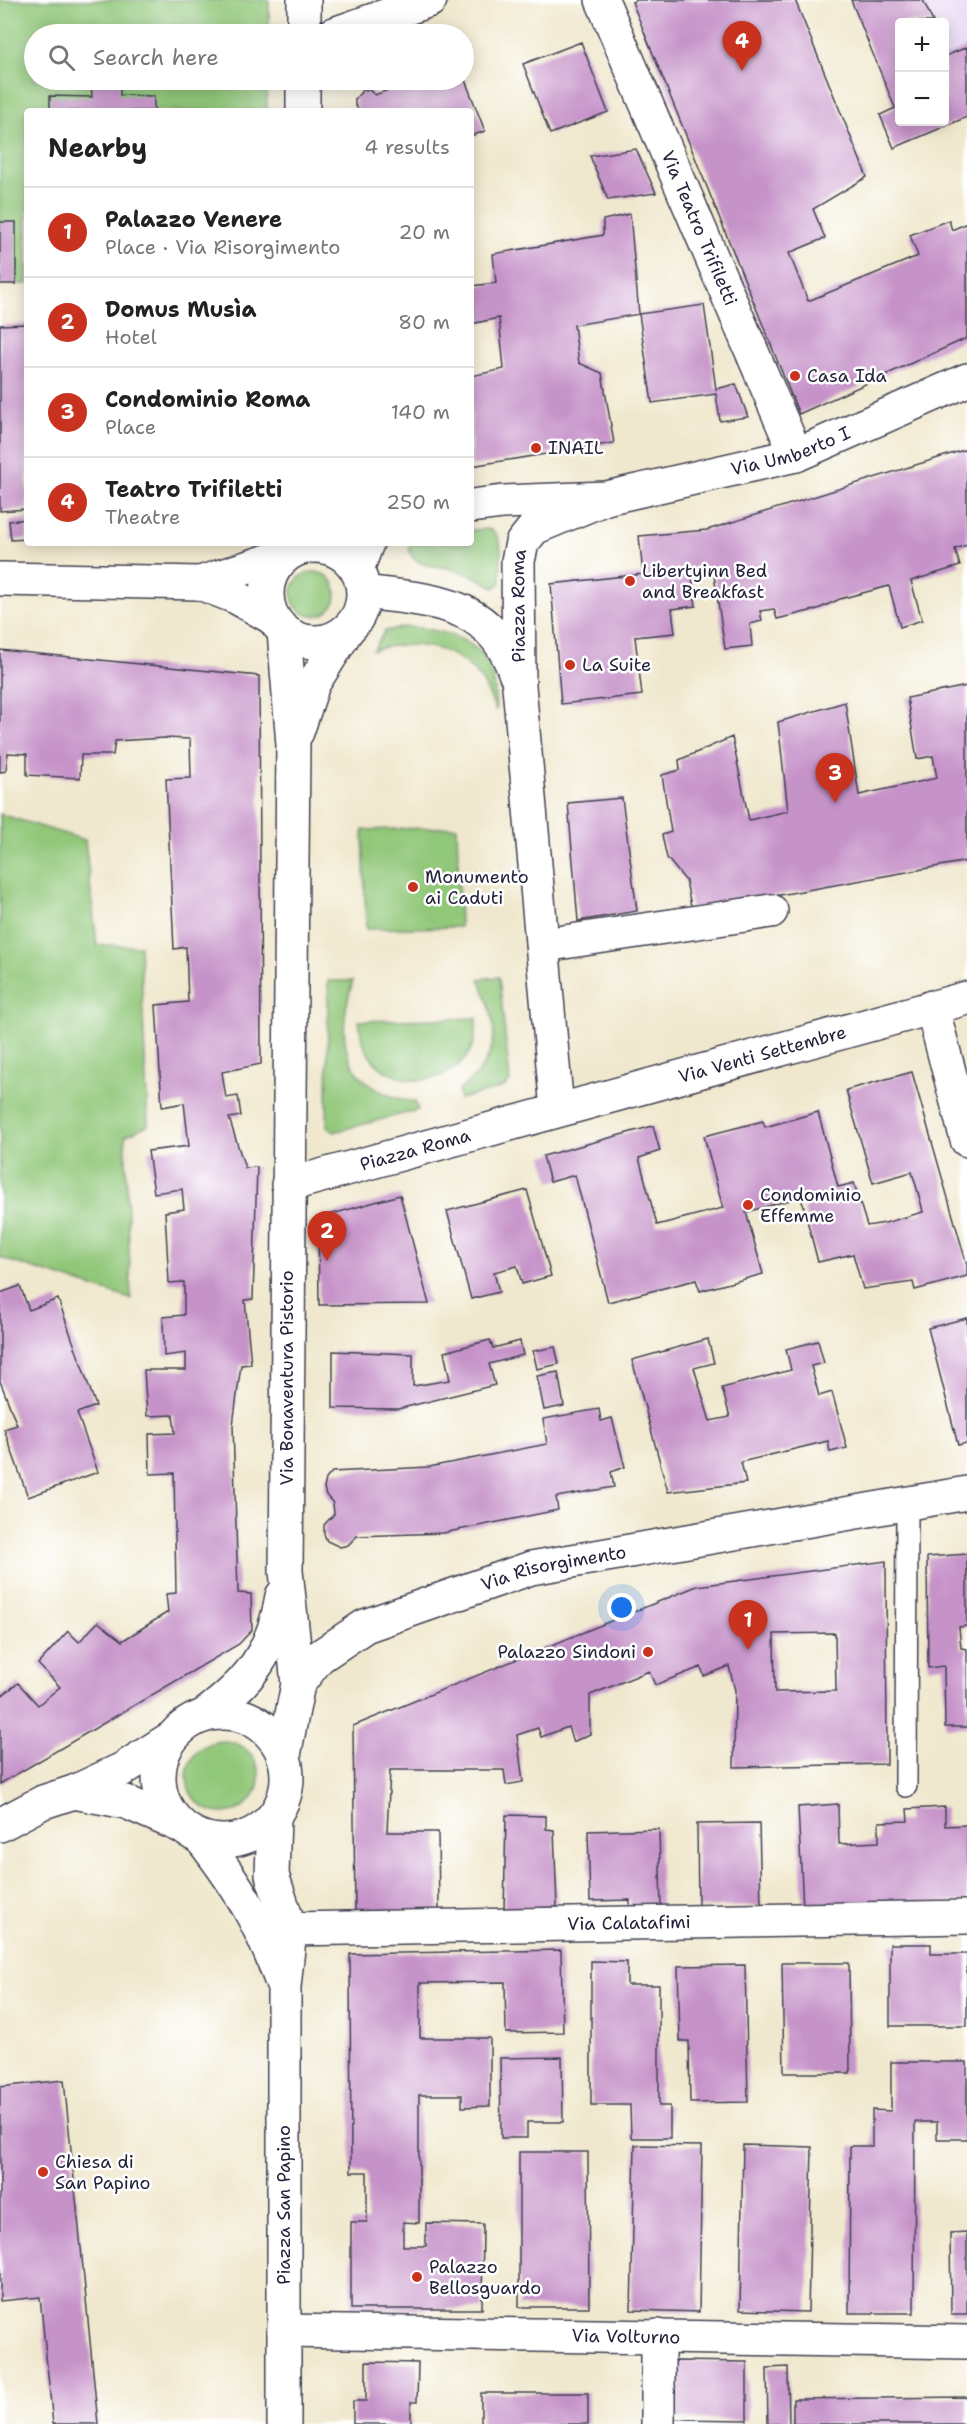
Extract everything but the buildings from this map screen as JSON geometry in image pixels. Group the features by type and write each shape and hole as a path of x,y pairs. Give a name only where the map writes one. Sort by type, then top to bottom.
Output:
{"street":[{"path":"304,0 304,24"},
{"path":"362,24 430,0"},
{"name":"Via Teatro Trifiletti","path":"602,0 796,456"},
{"path":"303,90 303,108"},
{"name":"Via Umberto I","path":"606,498 796,456 967,380"},
{"path":"474,506 503,502 606,498"},
{"name":"Piazza Roma","path":"288,1185 557,1110 519,686 518,561 522,543 534,528 606,498"},
{"path":"200,583 300,548 322,546 336,550 362,568 362,606 356,620 347,630 313,684 293,745"},
{"path":"288,1185 293,745 279,624 267,591 276,565 300,548"},
{"name":"Piazza Roma","path":"362,568 437,602 470,614 492,631 508,652 519,686"},
{"path":"0,579 200,583 236,597 279,624 295,638 322,642 347,630"},
{"path":"544,945 771,911"},
{"name":"Via Venti Settembre","path":"557,1110 967,998"},
{"path":"932,1007 967,1140"},
{"name":"Via Bonaventura Pistorio","path":"288,1185 286,1571 298,1684"},
{"name":"Via Risorgimento","path":"284,1755 298,1684 319,1657 365,1626 531,1568 967,1493"},
{"name":"Via Bonaventura Pistorio","path":"205,1715 237,1690 263,1658 278,1620 286,1571"},
{"path":"0,1825 43,1802 74,1792 123,1769 170,1739 186,1724 205,1715 229,1713 252,1719 271,1734 284,1755"},
{"name":"Piazza San Papino","path":"170,1739 160,1761 159,1784 166,1807 236,1883 264,1932 284,1987"},
{"name":"Piazza San Papino","path":"284,1755 287,1777 284,1798 274,1818 272,1875 290,1929 284,1987 284,2424"},
{"path":"74,1792 126,1802 191,1832 220,1842 240,1840 258,1831 274,1818"},
{"name":"Via Calatafimi","path":"290,1929 967,1917"},
{"name":"Via Volturno","path":"284,2331 967,2342"},
{"path":"658,2336 658,2424"}],"lane":[{"path":"906,1786 907,1503"}],"shaded area":[{"path":"851,0 967,0 967,117 949,125 949,18 895,18 895,108"},
{"path":"895,108 895,126 946,126 894,148 880,115"}],"green space":[{"path":"0,0 269,0 269,24 24,24 24,90 267,90 267,108 24,108 24,284 0,284"},
{"path":"489,529 498,539 501,553 501,583 494,588 468,574 420,563 411,555 409,548 411,546 474,546 474,530"},
{"path":"314,572 329,579 336,594 329,609 314,616 299,609 292,594 299,579"},
{"path":"406,627 443,633 467,642 477,650 485,658 493,674 496,711 482,681 460,659 447,652 418,645 373,650 385,631"},
{"path":"0,814 85,840 97,945 140,946 148,1125 125,1136 131,1299 0,1258"},
{"path":"457,827 460,927 366,929 363,830"},
{"path":"499,977 510,1081 504,1087 460,1099 458,1091 483,1066 490,1053 493,1040 491,1012 479,979"},
{"path":"328,981 353,981 344,1024 345,1043 350,1060 359,1075 373,1087 391,1096 415,1102 418,1110 334,1132 327,1126"},
{"path":"477,1018 473,1045 454,1069 441,1076 411,1080 383,1070 372,1059 366,1050 359,1021"},
{"path":"230,1741 249,1751 257,1763 259,1777 257,1791 249,1803 237,1811 216,1813 197,1803 189,1791 187,1770 197,1751 209,1743"}],"place":[{"name":"Teatro Trifiletti","path":"742,71"},
{"name":"Casa Ida","path":"795,376"},
{"name":"INAIL","path":"536,448"},
{"name":"Libertyinn Bed and Breakfast","path":"630,581"},
{"name":"La Suite","path":"570,665"},
{"name":"Condominio Roma","path":"835,803"},
{"name":"Monumento ai Caduti","path":"413,887"},
{"name":"Condominio Effemme","path":"748,1205"},
{"name":"Domus Musìa","path":"327,1261"},
{"name":"Palazzo Venere","path":"748,1650"},
{"name":"Palazzo Sindoni","path":"648,1652"},
{"name":"Chiesa di San Papino","path":"43,2172"},
{"name":"Palazzo Bellosguardo","path":"417,2277"}]}
